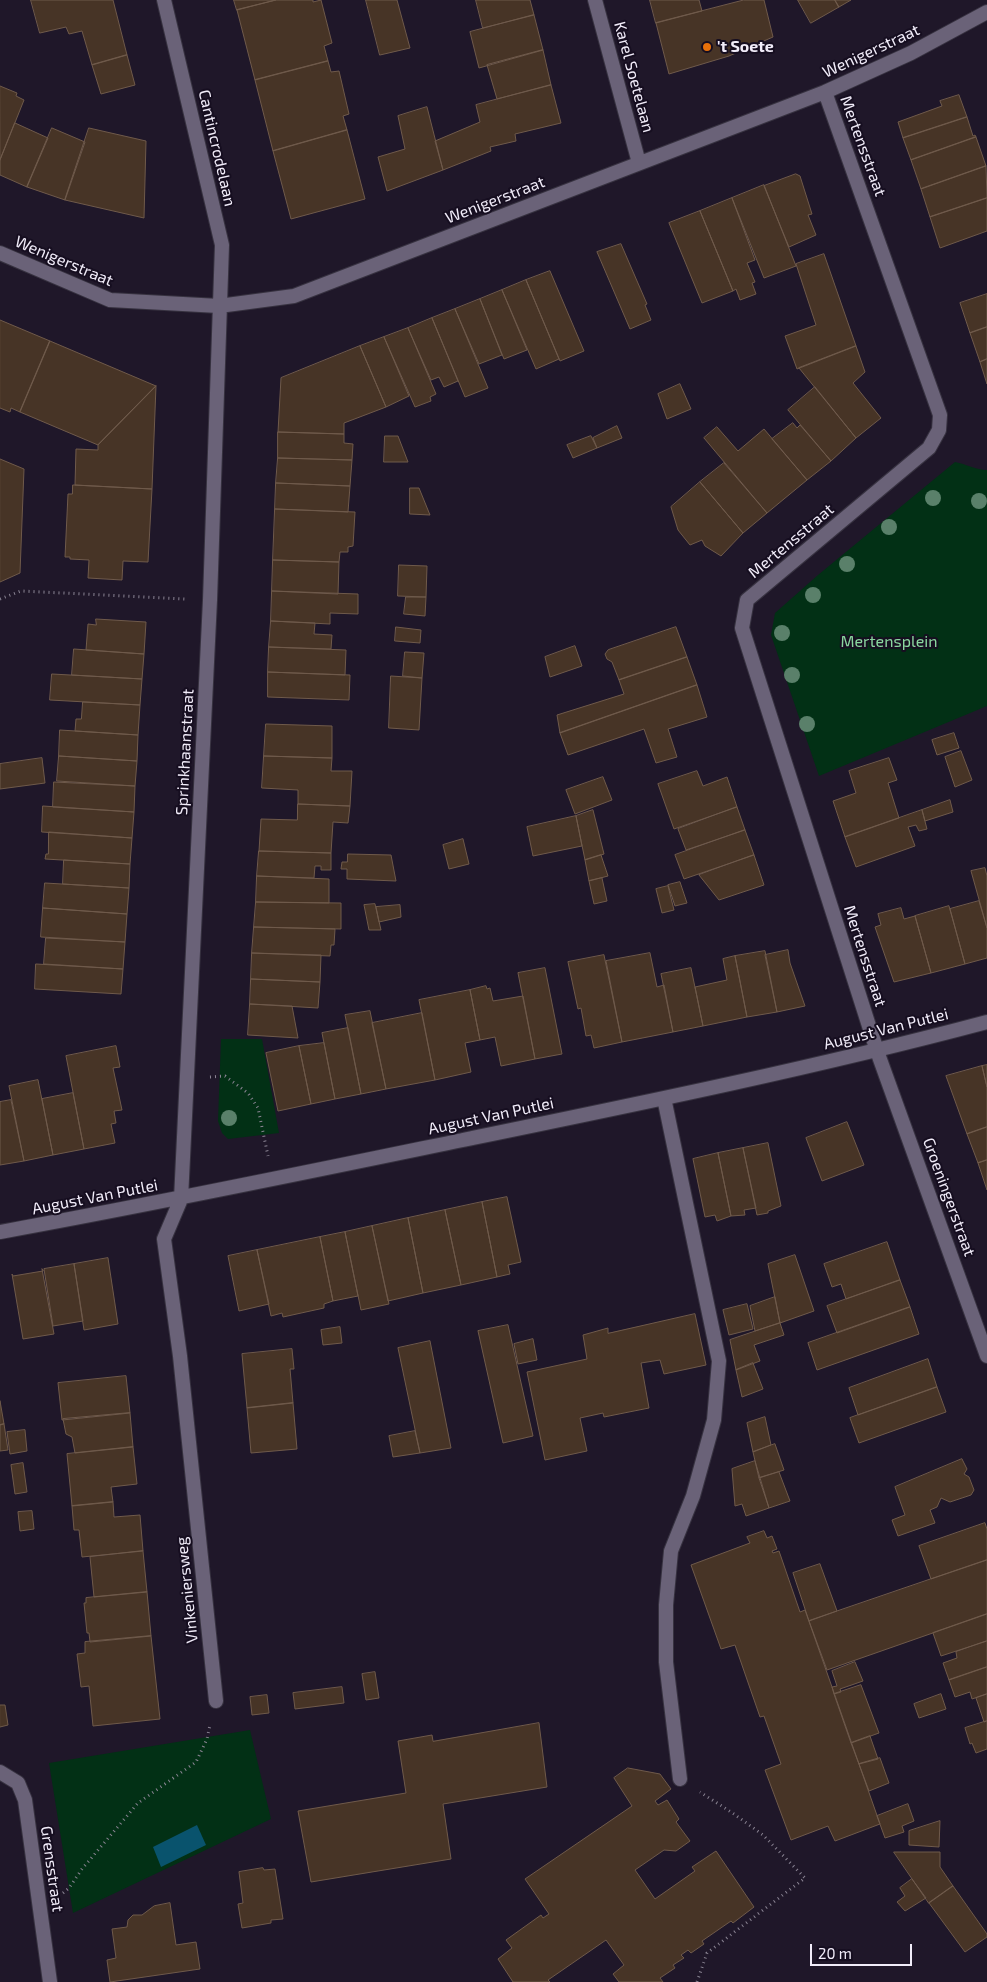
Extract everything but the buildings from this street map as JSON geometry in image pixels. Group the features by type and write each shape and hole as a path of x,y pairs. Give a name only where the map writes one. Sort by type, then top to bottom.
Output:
{"street":[{"name":"Cantincrodelaan","path":"164,0 222,246 219,306"},
{"name":"Karel Soetelaan","path":"595,0 639,163"},
{"name":"Wenigerstraat","path":"0,253 110,300 219,306 294,296 825,92 911,53 987,12"},
{"name":"Mertensstraat","path":"825,92 940,414 939,430 929,448 747,600 742,628 877,1050"},
{"name":"Sprinkhaanstraat","path":"181,1199 210,600 219,306"},
{"name":"August Van Putlei","path":"0,1232 181,1199 664,1098 877,1050 987,1022"},
{"name":"Groeningerstraat","path":"877,1050 987,1356"},
{"path":"664,1098 719,1361 714,1420 693,1496 671,1551 666,1605 666,1662 680,1779"},
{"name":"Vinkeniersweg","path":"181,1199 164,1239 180,1356 216,1701"},
{"name":"Grensstraat","path":"0,1772 18,1783 25,1800 50,1982"}],"path":[{"path":"0,599 21,591 210,600"},
{"path":"186,1078 225,1076 248,1093 258,1108 273,1179"},
{"path":"40,1909 69,1888 82,1869 138,1803 196,1762 207,1739 216,1701"},
{"path":"680,1779 763,1835 805,1878 707,1953 697,1982"}],"green space":[{"name":"Mertensplein","path":"955,462 987,470 987,706 819,776 771,635 775,613"},
{"path":"221,1039 262,1039 279,1133 228,1139 222,1133 218,1121"},
{"path":"250,1730 271,1819 73,1913 49,1763"}],"water":[{"path":"197,1825 206,1845 161,1867 153,1847"}],"place":[{"name":"'t Soete","path":"707,47"}]}
